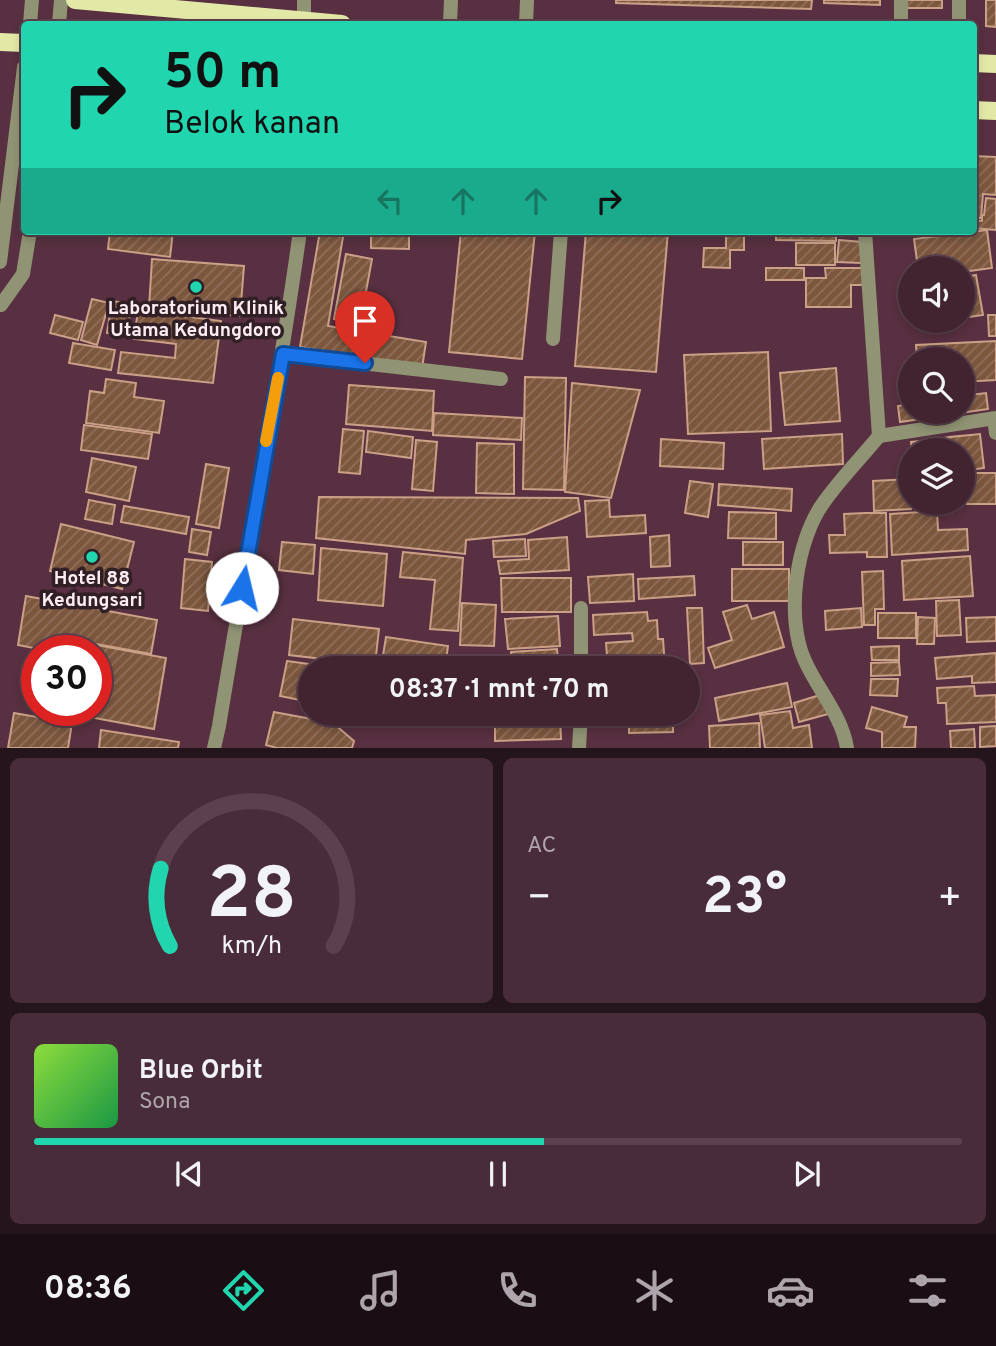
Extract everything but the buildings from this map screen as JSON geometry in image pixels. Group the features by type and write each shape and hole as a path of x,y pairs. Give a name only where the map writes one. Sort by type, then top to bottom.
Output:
{"main road":[{"path":"75,0 180,5 297,21"},
{"path":"0,42 21,43"},
{"path":"977,63 996,64"},
{"path":"977,110 996,111"}],"street":[{"path":"30,21 32,0"},
{"path":"59,21 61,0"},
{"path":"304,0 304,21"},
{"path":"450,21 451,0"},
{"path":"526,21 527,0"},
{"path":"901,0 901,21"},
{"path":"959,0 959,21"},
{"path":"0,262 21,91"},
{"path":"0,306 23,274 29,235"},
{"path":"214,747 283,354 299,235"},
{"path":"553,339 561,235"},
{"path":"865,235 879,436"},
{"path":"0,288 0,306"},
{"path":"283,354 501,379"},
{"path":"847,747 840,724 804,660 794,623 797,574 808,535 822,503 879,436 995,423"},
{"path":"581,608 581,656"},
{"path":"579,747 580,726"}],"slow traffic":[{"path":"266,441 278,378"}],"place":[{"name":"Laboratorium Klinik Utama Kedungdoro","path":"196,287"},
{"name":"Hotel 88 Kedungsari","path":"92,557"}],"route":[{"path":"242,588 283,354 365,363"}]}
